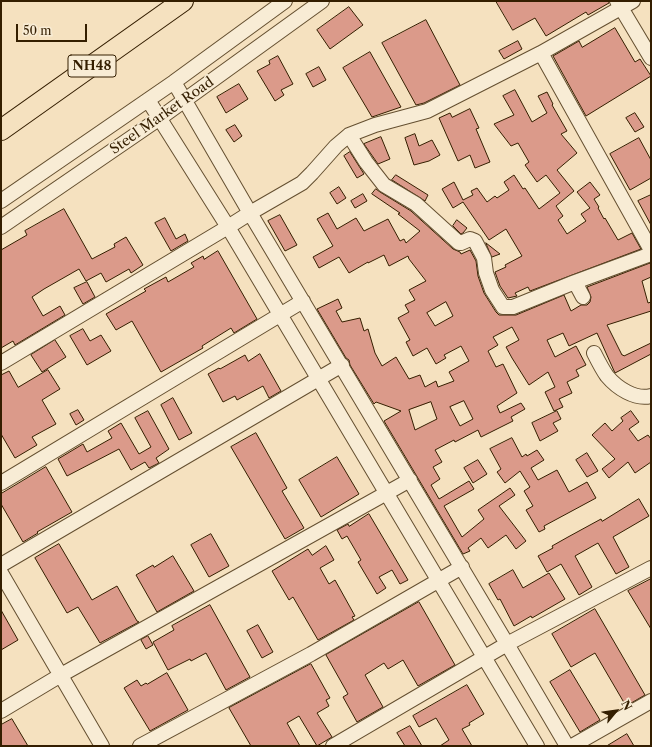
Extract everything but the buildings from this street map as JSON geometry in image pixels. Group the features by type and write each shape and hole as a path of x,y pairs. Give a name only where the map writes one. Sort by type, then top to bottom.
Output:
{"highway":[{"name":"NH48","path":"1,116 163,1"},
{"name":"NH48","path":"1,130 183,1"}],"street":[{"name":"Steel Market Road","path":"1,201 174,82 285,1"},
{"name":"Steel Market Road","path":"1,227 160,118 322,1"},
{"path":"1,363 302,183 336,146 349,135 374,125 427,110 541,53 623,3 651,58"},
{"path":"541,53 651,250"},
{"path":"174,82 250,213 342,365 567,746"},
{"path":"148,100 228,227 281,315 440,580 537,746"},
{"path":"349,135 366,162 384,185 416,204 459,243 470,239 475,241 484,258 486,273 492,290 503,308 513,306 651,254"},
{"path":"575,282 583,297"},
{"path":"1,484 303,301"},
{"path":"594,353 608,377 615,384 634,396 642,398 651,396"},
{"path":"1,565 342,365"},
{"path":"1,711 61,675 410,480"},
{"path":"140,746 311,654 462,567"},
{"path":"333,746 507,644 651,568"},
{"path":"1,573 102,746"},
{"path":"572,746 651,701"}]}
